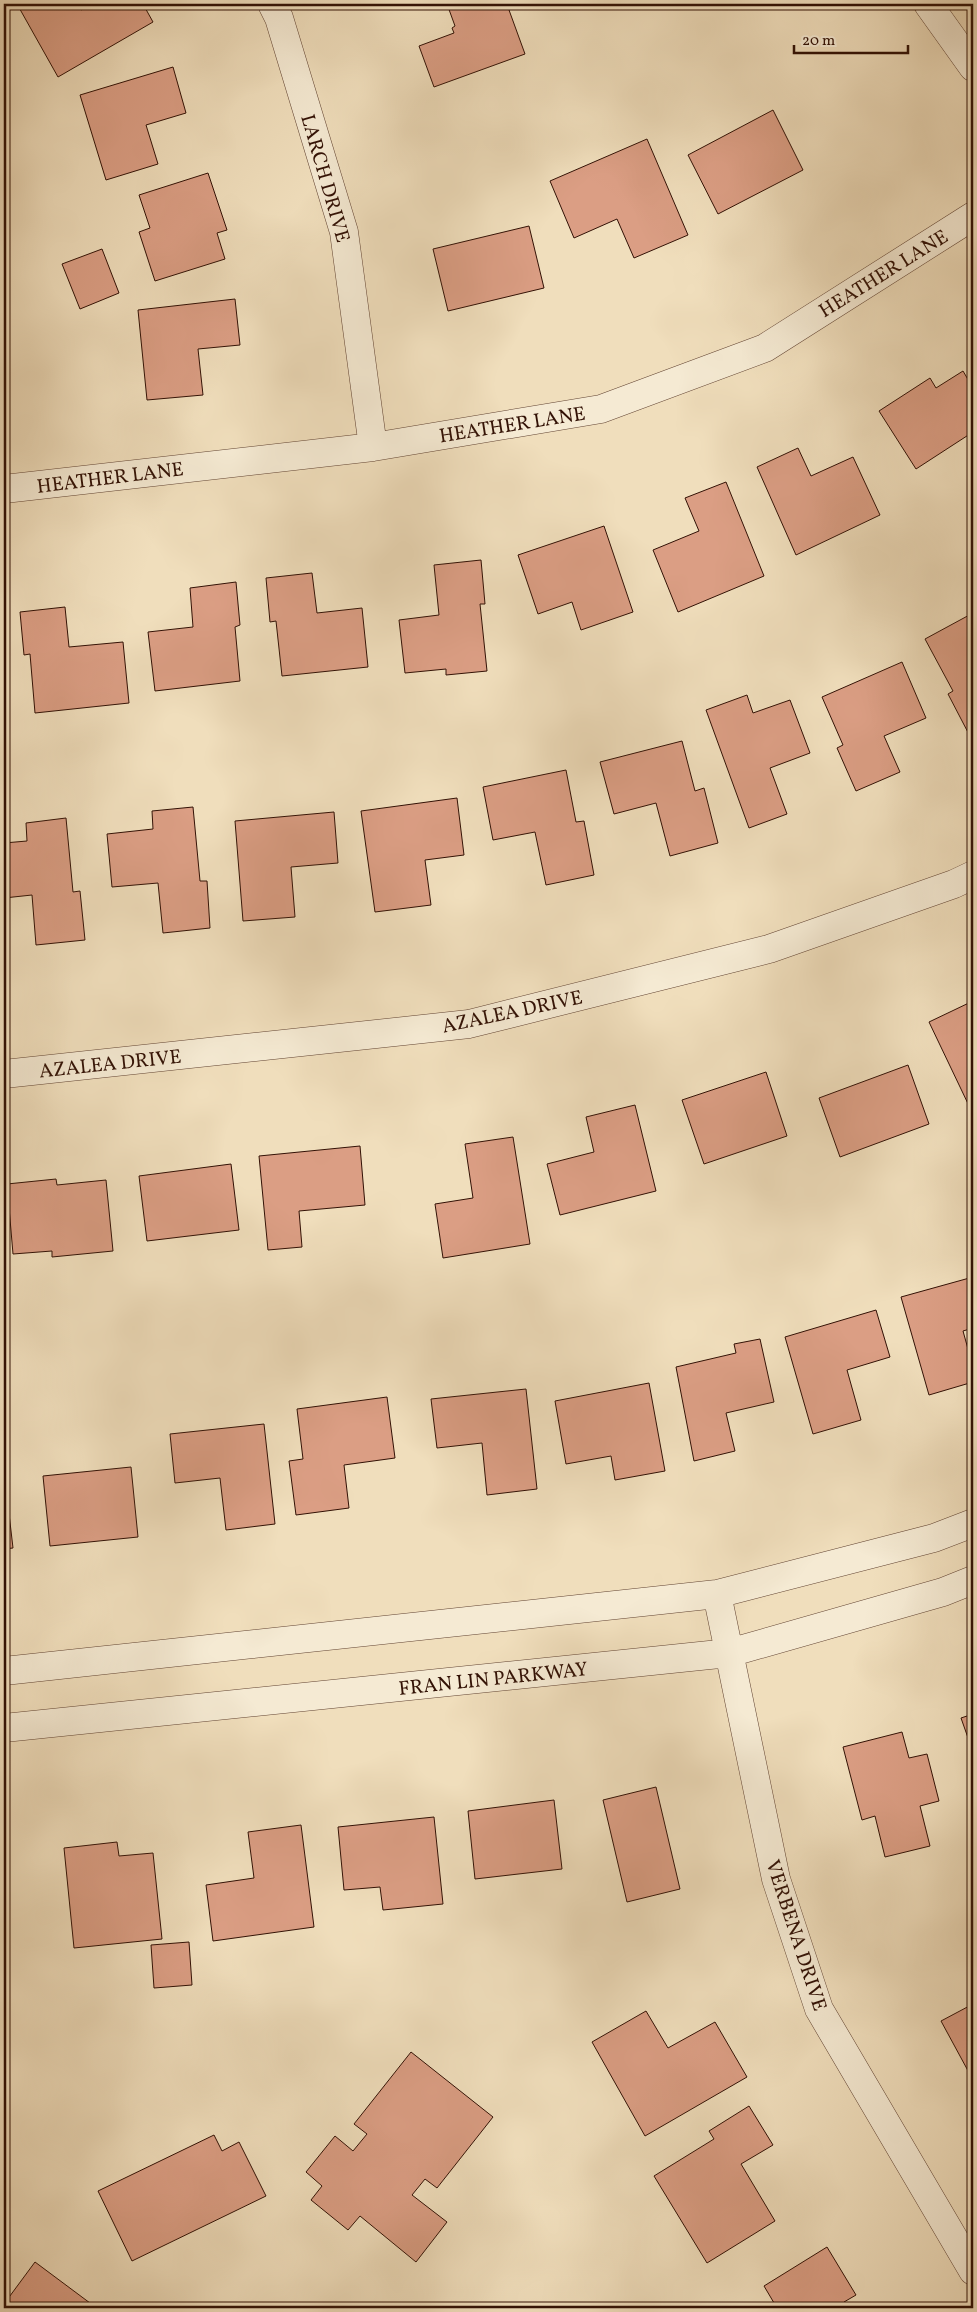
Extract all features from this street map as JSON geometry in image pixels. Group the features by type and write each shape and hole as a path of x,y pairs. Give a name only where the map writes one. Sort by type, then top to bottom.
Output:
{"street":[{"name":"LARCH DRIVE","path":"272,4 279,18 344,232 373,447"},
{"path":"928,4 973,67"},
{"name":"HEATHER LANE","path":"4,489 373,447 601,409 765,348 973,216"},
{"name":"AZALEA DRIVE","path":"4,1074 470,1024 769,949 954,884 973,875"},
{"path":"4,1671 717,1594 934,1538 973,1523"},
{"name":"FRAN LIN PARKWAY","path":"4,1728 729,1653 943,1592 973,1580"},
{"name":"VERBENA DRIVE","path":"717,1594 776,1878 819,2009 971,2261"}],"building":[{"path":"17,4 77,4 81,10 92,4 143,4 153,22 58,77"},
{"path":"447,4 527,4 509,10 525,54 434,87 419,46 454,33 452,28 455,26"},
{"path":"173,67 186,113 146,125 158,164 106,180 80,95"},
{"path":"773,110 803,170 718,214 688,155"},
{"path":"647,139 688,235 634,258 617,219 574,238 550,181"},
{"path":"208,173 227,230 217,233 225,259 155,281 139,232 150,228 139,195"},
{"path":"529,226 544,288 448,311 433,249"},
{"path":"102,249 119,293 80,309 62,264"},
{"path":"235,299 240,345 198,349 203,395 147,400 138,310"},
{"path":"963,371 973,388 973,432 916,469 879,411 930,378 936,388"},
{"path":"798,448 811,476 853,457 880,515 796,555 757,467"},
{"path":"726,482 764,576 678,612 653,550 699,531 685,498"},
{"path":"604,526 633,612 581,630 572,602 538,614 518,555"},
{"path":"481,560 485,604 480,604 487,671 446,675 446,669 405,673 399,620 439,615 434,565"},
{"path":"312,573 317,613 362,608 368,667 282,676 276,621 270,622 266,578"},
{"path":"236,582 240,625 235,627 240,681 155,691 148,632 193,627 190,588"},
{"path":"65,607 69,647 123,642 129,703 35,713 30,654 24,655 20,612"},
{"path":"973,613 973,742 948,694 953,691 925,639"},
{"path":"902,662 926,718 884,736 900,772 856,791 837,748 843,745 822,697"},
{"path":"747,695 753,713 790,700 810,753 770,768 787,814 749,828 706,710"},
{"path":"682,741 695,791 704,788 718,843 670,856 656,803 614,814 600,762"},
{"path":"566,770 576,822 584,821 594,875 546,885 535,832 493,840 483,787"},
{"path":"457,798 464,855 425,860 431,905 375,912 361,811"},
{"path":"193,807 200,881 207,881 210,928 163,933 158,883 112,887 107,834 153,829 152,811"},
{"path":"334,812 338,863 291,867 295,917 243,921 235,821"},
{"path":"66,818 73,892 80,891 85,940 36,945 32,895 4,898 4,843 27,841 26,823"},
{"path":"973,1001 973,1109 971,1110 929,1022"},
{"path":"908,1065 929,1124 840,1157 819,1098"},
{"path":"766,1072 787,1136 704,1164 682,1100"},
{"path":"635,1105 656,1191 560,1215 547,1164 594,1152 586,1117"},
{"path":"513,1137 530,1244 443,1258 435,1204 473,1198 465,1144"},
{"path":"360,1146 365,1205 299,1211 302,1247 268,1250 259,1156"},
{"path":"231,1164 239,1230 147,1241 139,1176"},
{"path":"56,1179 57,1185 106,1180 113,1251 52,1257 52,1251 13,1254 7,1184"},
{"path":"973,1277 973,1328 963,1331 973,1367 973,1382 929,1395 901,1297"},
{"path":"876,1310 890,1357 847,1370 861,1420 813,1434 785,1337"},
{"path":"760,1339 774,1402 726,1413 735,1451 694,1461 676,1367 736,1353 734,1344"},
{"path":"649,1383 665,1471 615,1480 611,1456 566,1464 555,1401"},
{"path":"526,1389 537,1489 487,1495 482,1443 437,1448 431,1399"},
{"path":"387,1397 395,1458 344,1465 349,1508 296,1515 289,1461 303,1459 297,1409"},
{"path":"264,1424 275,1524 226,1530 220,1478 175,1483 170,1434"},
{"path":"131,1467 138,1537 50,1546 43,1476"},
{"path":"4,1488 6,1488 13,1548 4,1549"},
{"path":"973,1714 973,1752 961,1718"},
{"path":"902,1732 909,1758 927,1754 939,1801 920,1806 930,1846 885,1857 875,1816 862,1820 843,1747"},
{"path":"656,1787 680,1889 627,1902 603,1800"},
{"path":"554,1800 562,1869 475,1879 468,1811"},
{"path":"434,1817 443,1904 383,1910 380,1887 344,1890 338,1827"},
{"path":"301,1825 314,1927 213,1941 206,1885 254,1878 248,1832"},
{"path":"117,1842 119,1856 153,1853 162,1939 74,1948 64,1848"},
{"path":"189,1942 192,1985 154,1988 151,1945"},
{"path":"973,2004 973,2080 941,2021"},
{"path":"646,2011 668,2048 715,2022 747,2077 645,2136 592,2042"},
{"path":"411,2052 493,2117 437,2188 425,2179 412,2195 447,2222 416,2262 360,2216 348,2230 311,2200 322,2186 306,2172 335,2136 353,2151 367,2134 354,2124"},
{"path":"749,2106 773,2145 741,2164 775,2221 707,2263 654,2176 714,2139 709,2131"},
{"path":"214,2135 222,2151 239,2142 266,2196 132,2261 98,2191"},
{"path":"827,2247 856,2295 844,2302 848,2308 777,2308 764,2286"},
{"path":"35,2262 94,2306 93,2308 4,2308 4,2304"}]}
